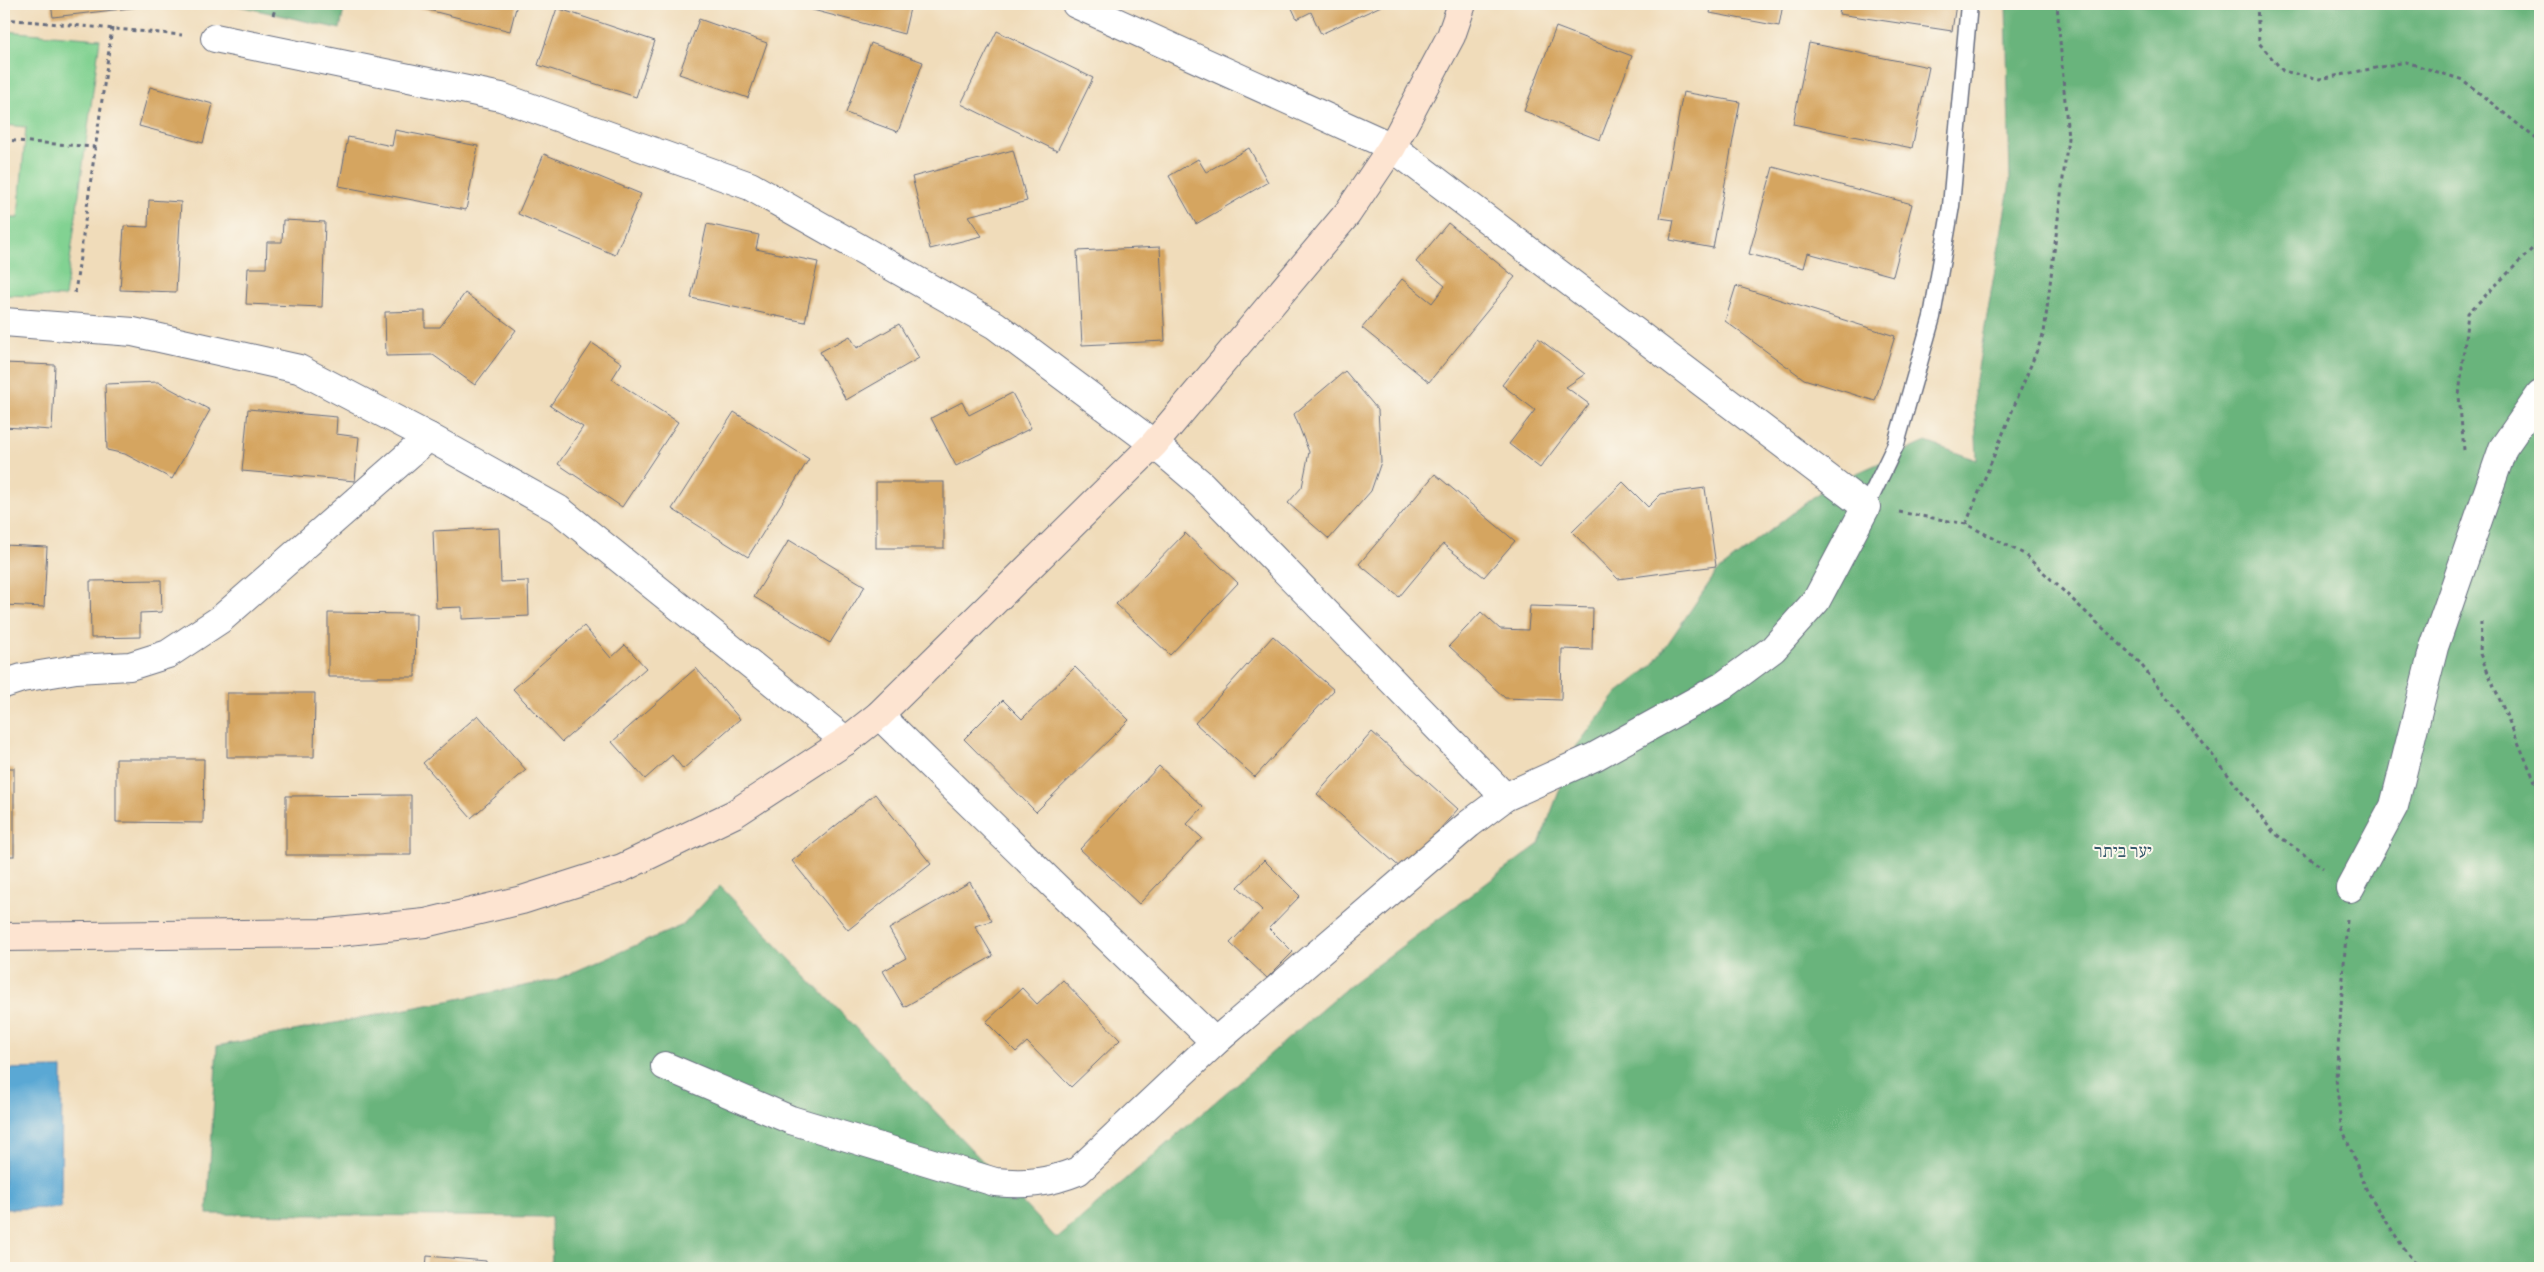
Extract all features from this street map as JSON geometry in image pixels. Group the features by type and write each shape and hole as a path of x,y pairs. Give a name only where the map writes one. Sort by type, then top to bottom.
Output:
{"street":[{"path":"665,1066 791,1120 995,1182 1022,1184 1052,1181 1078,1171 1215,1042 1469,824 1505,797 1594,757 1723,686 1773,649 1816,601 1866,507 1392,147 1076,4"},
{"path":"4,937 328,933 434,920 522,900 622,868 734,814 846,740 879,715 1154,444 1347,214 1392,147 1451,36 1462,4"},
{"path":"216,38 501,97 750,186 995,325 1154,444 1202,485 1505,797"},
{"path":"4,322 133,332 298,369 429,437 558,509 846,740"},
{"path":"2350,888 2394,806 2434,647 2503,448 2540,395"},
{"path":"4,684 22,678 76,669 130,666 168,654 221,619 429,437"},
{"path":"879,715 1215,1042"}],"lane":[{"path":"1866,507 1896,444 1932,318 1951,206 1969,4"}],"path":[{"path":"1966,524 2044,333 2068,138 2057,4"},
{"path":"2257,4 2259,43 2283,71 2320,79 2406,62 2463,80 2540,142"},
{"path":"4,19 216,38"},
{"path":"71,326 112,28"},
{"path":"4,140 95,147"},
{"path":"1866,507 1966,524 2024,554 2139,662 2273,832 2350,888 2336,1078 2342,1125 2368,1192 2406,1252 2421,1268"}],"green space":[{"path":"230,4 345,4 340,29"},
{"name":"יער ביתר","path":"2006,4 2540,4 2540,1268 552,1268 551,1217 207,1214 217,1046 555,980 683,925 720,886 1057,1239 1350,985 1539,844 1576,747 1617,693 1653,665 1716,573 1826,487 1926,442 1977,460 1974,391 2010,182"},
{"path":"4,31 100,39 65,297 4,295 4,218 18,218 26,127 4,125"}],"water":[{"path":"62,1068 61,1208 4,1209 4,1069"}],"building":[{"path":"51,4 148,4 148,6 53,17"},
{"path":"405,4 517,4 510,31"},
{"path":"790,4 911,4 904,34"},
{"path":"1297,4 1379,4 1381,6 1321,34 1311,12 1297,19 1291,6"},
{"path":"1712,4 1783,4 1779,26 1710,13"},
{"path":"1841,4 1956,4 1952,31 1839,14"},
{"path":"557,8 655,41 636,97 538,65"},
{"path":"699,19 767,43 748,98 679,74"},
{"path":"1556,27 1632,56 1600,140 1524,111"},
{"path":"997,31 1093,78 1057,151 961,104"},
{"path":"871,43 923,62 898,132 846,113"},
{"path":"1809,43 1929,67 1912,148 1793,124"},
{"path":"150,87 213,104 203,143 139,126"},
{"path":"1683,92 1740,102 1713,248 1670,240 1674,220 1660,218"},
{"path":"395,130 478,146 466,210 339,186 348,137 392,146"},
{"path":"1249,148 1268,182 1196,224 1169,176 1198,159 1206,172"},
{"path":"4,150 7,150 5,184 4,184"},
{"path":"1013,150 1027,201 968,216 982,236 930,249 912,177"},
{"path":"544,154 641,194 615,255 518,214"},
{"path":"1773,167 1912,204 1893,276 1808,253 1804,268 1749,254"},
{"path":"149,200 181,202 176,292 120,290 124,226 148,227"},
{"path":"283,220 325,222 322,307 246,304 248,268 266,268 267,242 282,242"},
{"path":"1448,223 1515,277 1429,382 1362,328 1402,279 1432,303 1445,286 1416,262"},
{"path":"707,224 759,235 756,249 818,262 805,322 691,298"},
{"path":"1160,247 1165,341 1082,345 1077,251"},
{"path":"1736,286 1895,336 1875,401 1804,379 1725,321"},
{"path":"465,293 516,330 475,385 433,355 386,356 385,312 425,311 425,327 440,327"},
{"path":"899,324 919,358 846,400 820,352 850,336 857,348"},
{"path":"1538,338 1585,374 1566,387 1589,404 1540,468 1509,444 1535,410 1502,385"},
{"path":"592,343 622,363 612,379 678,422 622,507 558,464 583,427 550,406"},
{"path":"4,363 55,365 52,430 4,427"},
{"path":"1345,371 1378,410 1381,462 1371,491 1329,539 1288,503 1302,487 1309,452 1294,414"},
{"path":"158,382 210,410 172,479 125,454 107,450 105,384"},
{"path":"1012,393 1031,428 956,466 931,418 962,402 969,415"},
{"path":"248,409 337,417 336,434 359,437 355,481 242,471"},
{"path":"734,412 809,459 748,557 672,509"},
{"path":"1435,474 1515,541 1484,577 1443,544 1399,597 1359,564"},
{"path":"876,482 944,482 944,548 876,548"},
{"path":"1623,482 1648,507 1661,494 1705,488 1716,566 1618,579 1572,532"},
{"path":"499,528 501,582 528,581 529,616 462,619 462,607 436,608 433,531"},
{"path":"1185,533 1238,583 1170,655 1116,604"},
{"path":"789,540 865,586 830,643 754,597"},
{"path":"4,545 47,547 44,607 4,605"},
{"path":"161,580 162,612 140,613 140,637 91,638 90,581"},
{"path":"1530,606 1593,608 1592,650 1562,649 1561,700 1505,698 1449,646 1481,612 1500,629 1528,630"},
{"path":"328,613 416,614 415,677 328,677"},
{"path":"584,626 611,658 625,645 646,668 562,742 513,689"},
{"path":"1273,636 1334,690 1255,777 1195,723"},
{"path":"1075,667 1129,720 1036,812 964,739 1003,700 1022,719"},
{"path":"696,668 740,719 683,769 672,755 645,779 612,742"},
{"path":"227,693 315,693 314,757 227,757"},
{"path":"478,715 526,770 471,818 423,763"},
{"path":"1372,732 1458,809 1403,870 1317,794"},
{"path":"116,759 204,759 203,823 116,822"},
{"path":"1159,766 1203,807 1187,824 1202,838 1139,904 1080,849"},
{"path":"4,768 14,768 14,856 4,856"},
{"path":"875,794 931,864 848,930 792,861"},
{"path":"411,795 411,855 286,855 286,796"},
{"path":"1264,860 1300,896 1269,928 1293,952 1267,978 1230,943 1262,910 1238,887"},
{"path":"970,882 992,921 975,926 993,956 904,1007 883,971 906,958 889,929"},
{"path":"1063,980 1120,1040 1071,1087 1027,1042 1016,1052 986,1022 1022,988 1037,1004"},
{"path":"427,1256 486,1261 486,1268 426,1268"}]}
